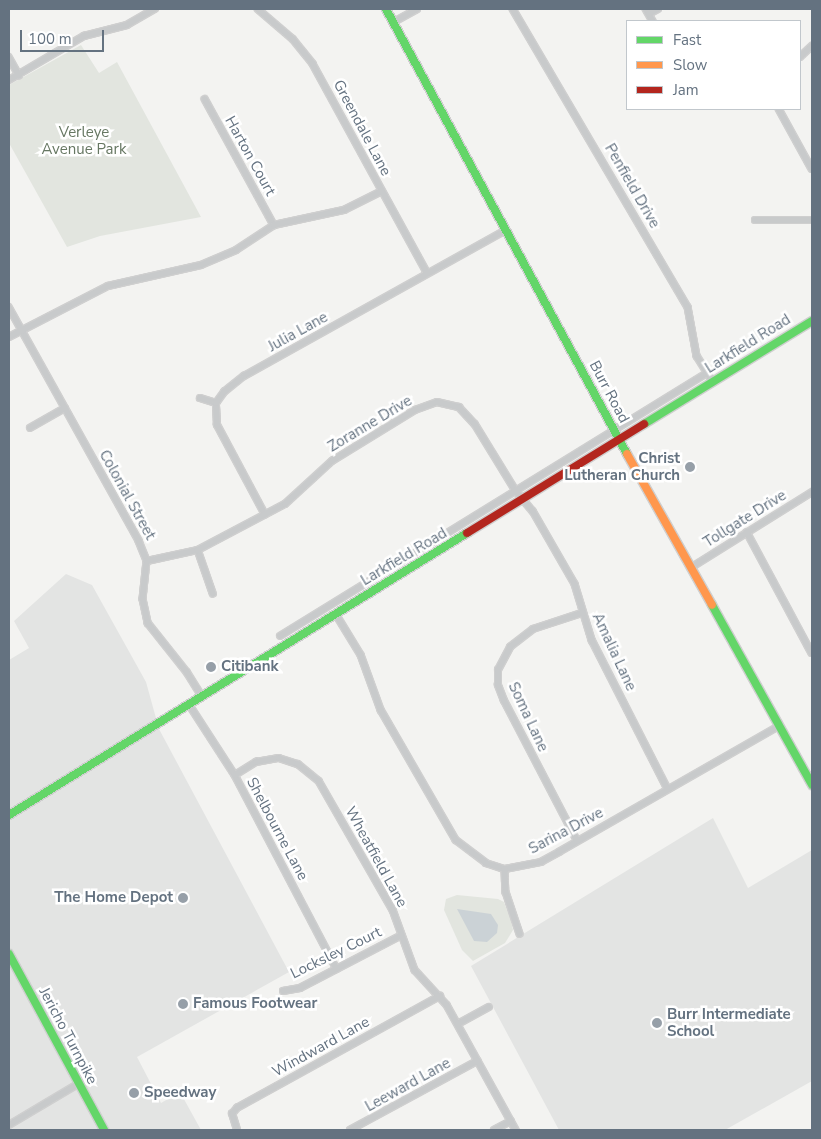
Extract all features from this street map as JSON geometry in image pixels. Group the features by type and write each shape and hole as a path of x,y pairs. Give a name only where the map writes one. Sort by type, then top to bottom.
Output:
{"main road":[{"name":"Burr Road","path":"386,9 615,432 812,785"},
{"name":"Larkfield Road","path":"9,815 524,500 812,321"},
{"name":"Jericho Turnpike","path":"9,954 104,1130"}],"street":[{"path":"9,80 84,36 126,25 155,9"},
{"name":"Greendale Lane","path":"258,9 293,39 313,64 427,272"},
{"path":"394,22 416,9"},
{"name":"Penfield Drive","path":"513,9 688,307 692,319 693,343 713,382"},
{"path":"648,11 658,9"},
{"path":"801,56 812,46"},
{"path":"9,57 19,74"},
{"name":"Harton Court","path":"205,99 274,225"},
{"path":"780,110 812,169"},
{"path":"9,337 108,286 218,258 274,225 344,210 382,190"},
{"path":"755,220 812,220"},
{"name":"Julia Lane","path":"216,403 232,385 244,376 427,272 506,230"},
{"name":"Colonial Street","path":"9,307 147,560 143,599 148,623 187,672 202,696"},
{"name":"Larkfield Road","path":"280,636 615,432 707,373"},
{"path":"200,398 216,403 217,425 265,515"},
{"name":"Zoranne Drive","path":"147,560 198,550 265,515 285,504 347,451 415,410 437,402 459,407 468,413 516,491 524,500"},
{"path":"30,428 65,408"},
{"name":"Tollgate Drive","path":"692,567 812,492"},
{"name":"Amalia Lane","path":"524,500 575,584 582,614 592,640 668,790"},
{"path":"747,532 812,654"},
{"path":"198,550 213,593"},
{"path":"336,614 361,655 381,710 456,840 479,858 505,868 506,892 520,934"},
{"name":"Soma Lane","path":"577,841 504,701 498,685 498,670 510,647 533,629 582,614"},
{"name":"Shelbourne Lane","path":"189,704 235,774 337,969"},
{"name":"Sarina Drive","path":"505,868 540,862 779,726"},
{"name":"Wheatfield Lane","path":"235,774 268,758 288,760 311,772 319,781 393,910 400,936 415,970 440,996 458,1024 516,1130"},
{"name":"Locksley Court","path":"283,991 300,988 400,936"},
{"name":"Windward Lane","path":"237,1130 232,1114 237,1108 440,996"},
{"path":"458,1024 489,1007"},
{"name":"Leeward Lane","path":"350,1130 477,1061"},
{"path":"9,1125 78,1084"},
{"path":"494,1130 510,1121"}],"shaded area":[{"path":"66,574 92,585 146,682 159,729 289,972 137,1057 161,1103 180,1092 201,1130 9,1130 9,660 29,648 14,621"},
{"name":"Burr Intermediate School","path":"713,818 748,888 812,850 812,1081 725,1130 559,1130 471,966"},
{"path":"457,909 491,914 498,925 497,933 487,942 474,941"}],"green space":[{"name":"Verleye Avenue Park","path":"81,45 99,73 117,62 201,217 100,236 67,247 9,143 9,85"},
{"path":"457,895 498,899 504,902 511,920 513,930 505,943 473,961 462,950 444,910 446,899"}],"traffic: fast":[{"path":"386,9 627,454"},
{"path":"644,424 812,321"},
{"path":"9,815 467,533"},
{"path":"712,605 812,785"},
{"path":"9,954 104,1130"}],"traffic: slow":[{"path":"627,454 712,605"}],"traffic: jam":[{"path":"467,533 644,424"}],"place":[{"name":"Christ Lutheran Church","path":"690,467"},
{"name":"Citibank","path":"211,667"},
{"name":"The Home Depot","path":"183,898"},
{"name":"Famous Footwear","path":"183,1004"},
{"name":"Burr Intermediate School","path":"657,1023"},
{"name":"Speedway","path":"134,1093"}]}
